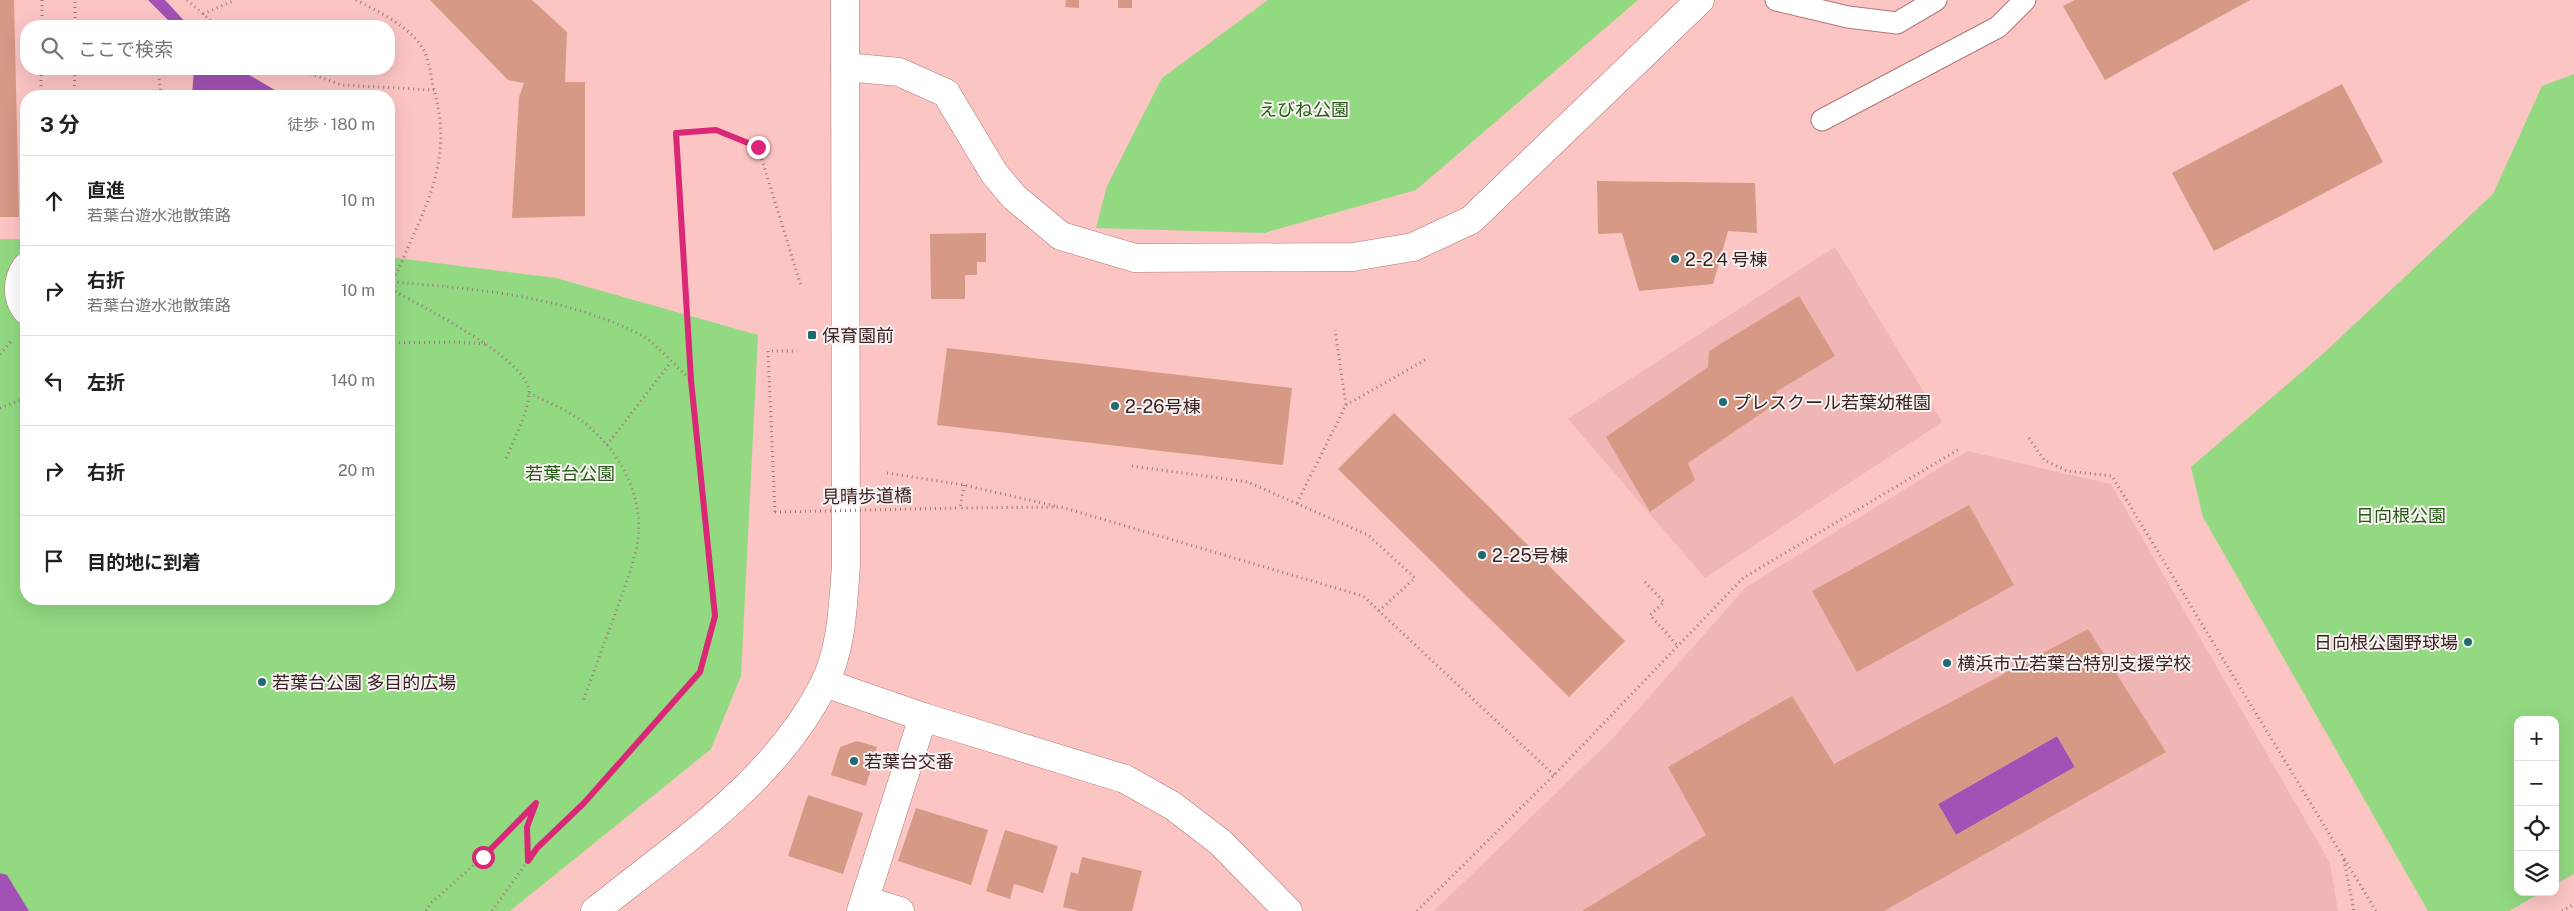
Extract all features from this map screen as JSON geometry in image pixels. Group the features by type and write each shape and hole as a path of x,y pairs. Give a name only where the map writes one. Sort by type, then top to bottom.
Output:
{"street":[{"path":"595,911 744,789 770,763 825,683 832,664 841,622 846,565 845,0"},
{"path":"845,67 900,72 946,94 994,173 1014,197 1061,236 1135,258 1353,257 1413,247 1471,220 1700,0"},
{"path":"20,282 20,298"},
{"path":"825,683 923,717 1126,779 1174,806 1220,842 1288,911"},
{"path":"900,911 863,906 923,717"}],"lane":[{"path":"1776,0 1848,17 1897,23 1936,0"},
{"path":"1848,17 1862,0"},
{"path":"1822,120 1998,27 2025,0"}],"path":[{"path":"42,0 42,20"},
{"path":"75,0 75,20"},
{"path":"187,0 210,20"},
{"path":"203,14 235,0"},
{"path":"356,0 390,20"},
{"path":"395,23 405,29 425,51 434,90 441,110 441,155 426,211 395,274"},
{"path":"41,75 41,90"},
{"path":"74,90 75,75"},
{"path":"159,75 161,90"},
{"path":"313,75 342,85 434,90"},
{"path":"492,911 537,848 584,803 700,672 715,616 691,380 676,133 716,130 758,147 801,286"},
{"path":"395,282 490,290 566,306 644,337 691,380"},
{"path":"395,290 486,344 520,371 527,383 529,393 505,461"},
{"path":"1335,330 1346,405"},
{"path":"395,343 455,342 486,344"},
{"name":"見晴歩道橋","path":"797,351 768,351 775,512 1061,507"},
{"path":"1297,503 1346,405 1425,360"},
{"path":"607,445 671,362"},
{"path":"529,393 583,421 607,445 626,472 634,493 639,519 638,544 630,571 583,701"},
{"path":"0,408 20,400"},
{"path":"2029,438 2044,460 2067,471 2112,476 2376,911"},
{"path":"1417,911 1554,775 1743,578 1961,448"},
{"path":"1132,466 1248,482 1368,535 1415,578 1379,611"},
{"path":"887,473 964,485 1061,507 1363,596 1554,775"},
{"path":"960,508 964,485"},
{"path":"1645,582 1664,602 1650,615 1678,646"},
{"path":"426,911 431,903 483,857 536,803 527,827 528,861"},
{"path":"2344,858 2354,911"},
{"path":"2562,911 2574,904"}],"shaded area":[{"path":"148,0 165,0 183,20 168,20"},
{"path":"194,75 249,75 275,90 192,90"},
{"path":"1835,247 1942,422 1705,578 1568,419"},
{"name":"横浜市立若葉台特別支援学校","path":"1967,451 2111,484 2330,863 2338,911 1434,911 1612,739 1746,587"},
{"path":"2057,736 2075,767 1956,835 1938,804"},
{"path":"0,873 7,875 29,911 0,911"}],"green space":[{"name":"えびね公園","path":"1268,0 1638,0 1416,190 1264,233 1096,228 1107,186 1162,78"},
{"name":"日向根公園","path":"2574,74 2574,874 2559,882 2559,716 2514,716 2514,896 2535,896 2509,911 2428,911 2203,517 2191,467 2325,352 2493,194 2542,86"},
{"name":"若葉台公園","path":"0,239 20,239 20,605 395,605 395,258 556,278 758,335 741,676 711,749 510,911 0,911"}],"building":[{"path":"0,0 14,0 19,217 0,217"},
{"path":"430,0 532,0 567,32 565,82 585,82 585,216 512,218 519,97 524,83 508,80"},
{"path":"1066,0 1079,0 1079,8 1065,7"},
{"path":"1118,0 1132,0 1132,8 1118,8"},
{"path":"2075,0 2250,0 2105,80 2063,6"},
{"path":"2342,84 2383,162 2214,251 2172,173"},
{"name":"2-2４号棟","path":"1597,181 1755,183 1757,233 1728,231 1713,284 1639,291 1622,233 1598,234"},
{"path":"986,233 986,262 977,262 977,275 965,275 965,299 931,299 930,234"},
{"path":"1799,296 1835,356 1776,392 1778,402 1688,463 1695,480 1650,512 1606,437 1708,367 1709,351"},
{"name":"2-26号棟","path":"947,348 1292,388 1283,465 937,425"},
{"name":"2-25号棟","path":"1394,413 1625,641 1569,697 1338,469"},
{"path":"1969,505 2014,585 1857,672 1812,591"},
{"path":"2088,629 2166,752 1884,911 1582,911 1706,835 1668,767 1792,696 1834,764","holes":["2057,736 2075,767 1956,835 1938,804"]},
{"name":"若葉台交番","path":"857,741 877,747 866,786 831,775 840,747"},
{"path":"808,795 863,813 843,874 788,856"},
{"path":"916,808 988,830 971,885 898,861"},
{"path":"1005,830 1058,846 1043,893 1014,884 1010,899 986,891"},
{"path":"1082,857 1142,871 1132,911 1079,911 1063,907 1071,872 1078,874"}],"place":[{"name":"2-2４号棟","path":"1675,259"},
{"name":"保育園前","path":"812,335"},
{"name":"プレスクール若葉幼稚園","path":"1723,402"},
{"name":"2-26号棟","path":"1115,406"},
{"name":"2-25号棟","path":"1482,555"},
{"name":"日向根公園野球場","path":"2468,642"},
{"name":"横浜市立若葉台特別支援学校","path":"1947,663"},
{"name":"若葉台公園 多目的広場","path":"262,682"},
{"name":"若葉台交番","path":"854,761"}],"route":[{"path":"483,857 536,803 527,827 528,861 537,848 584,803 700,672 715,616 701,494 691,380 676,133 716,130 758,147"}]}
